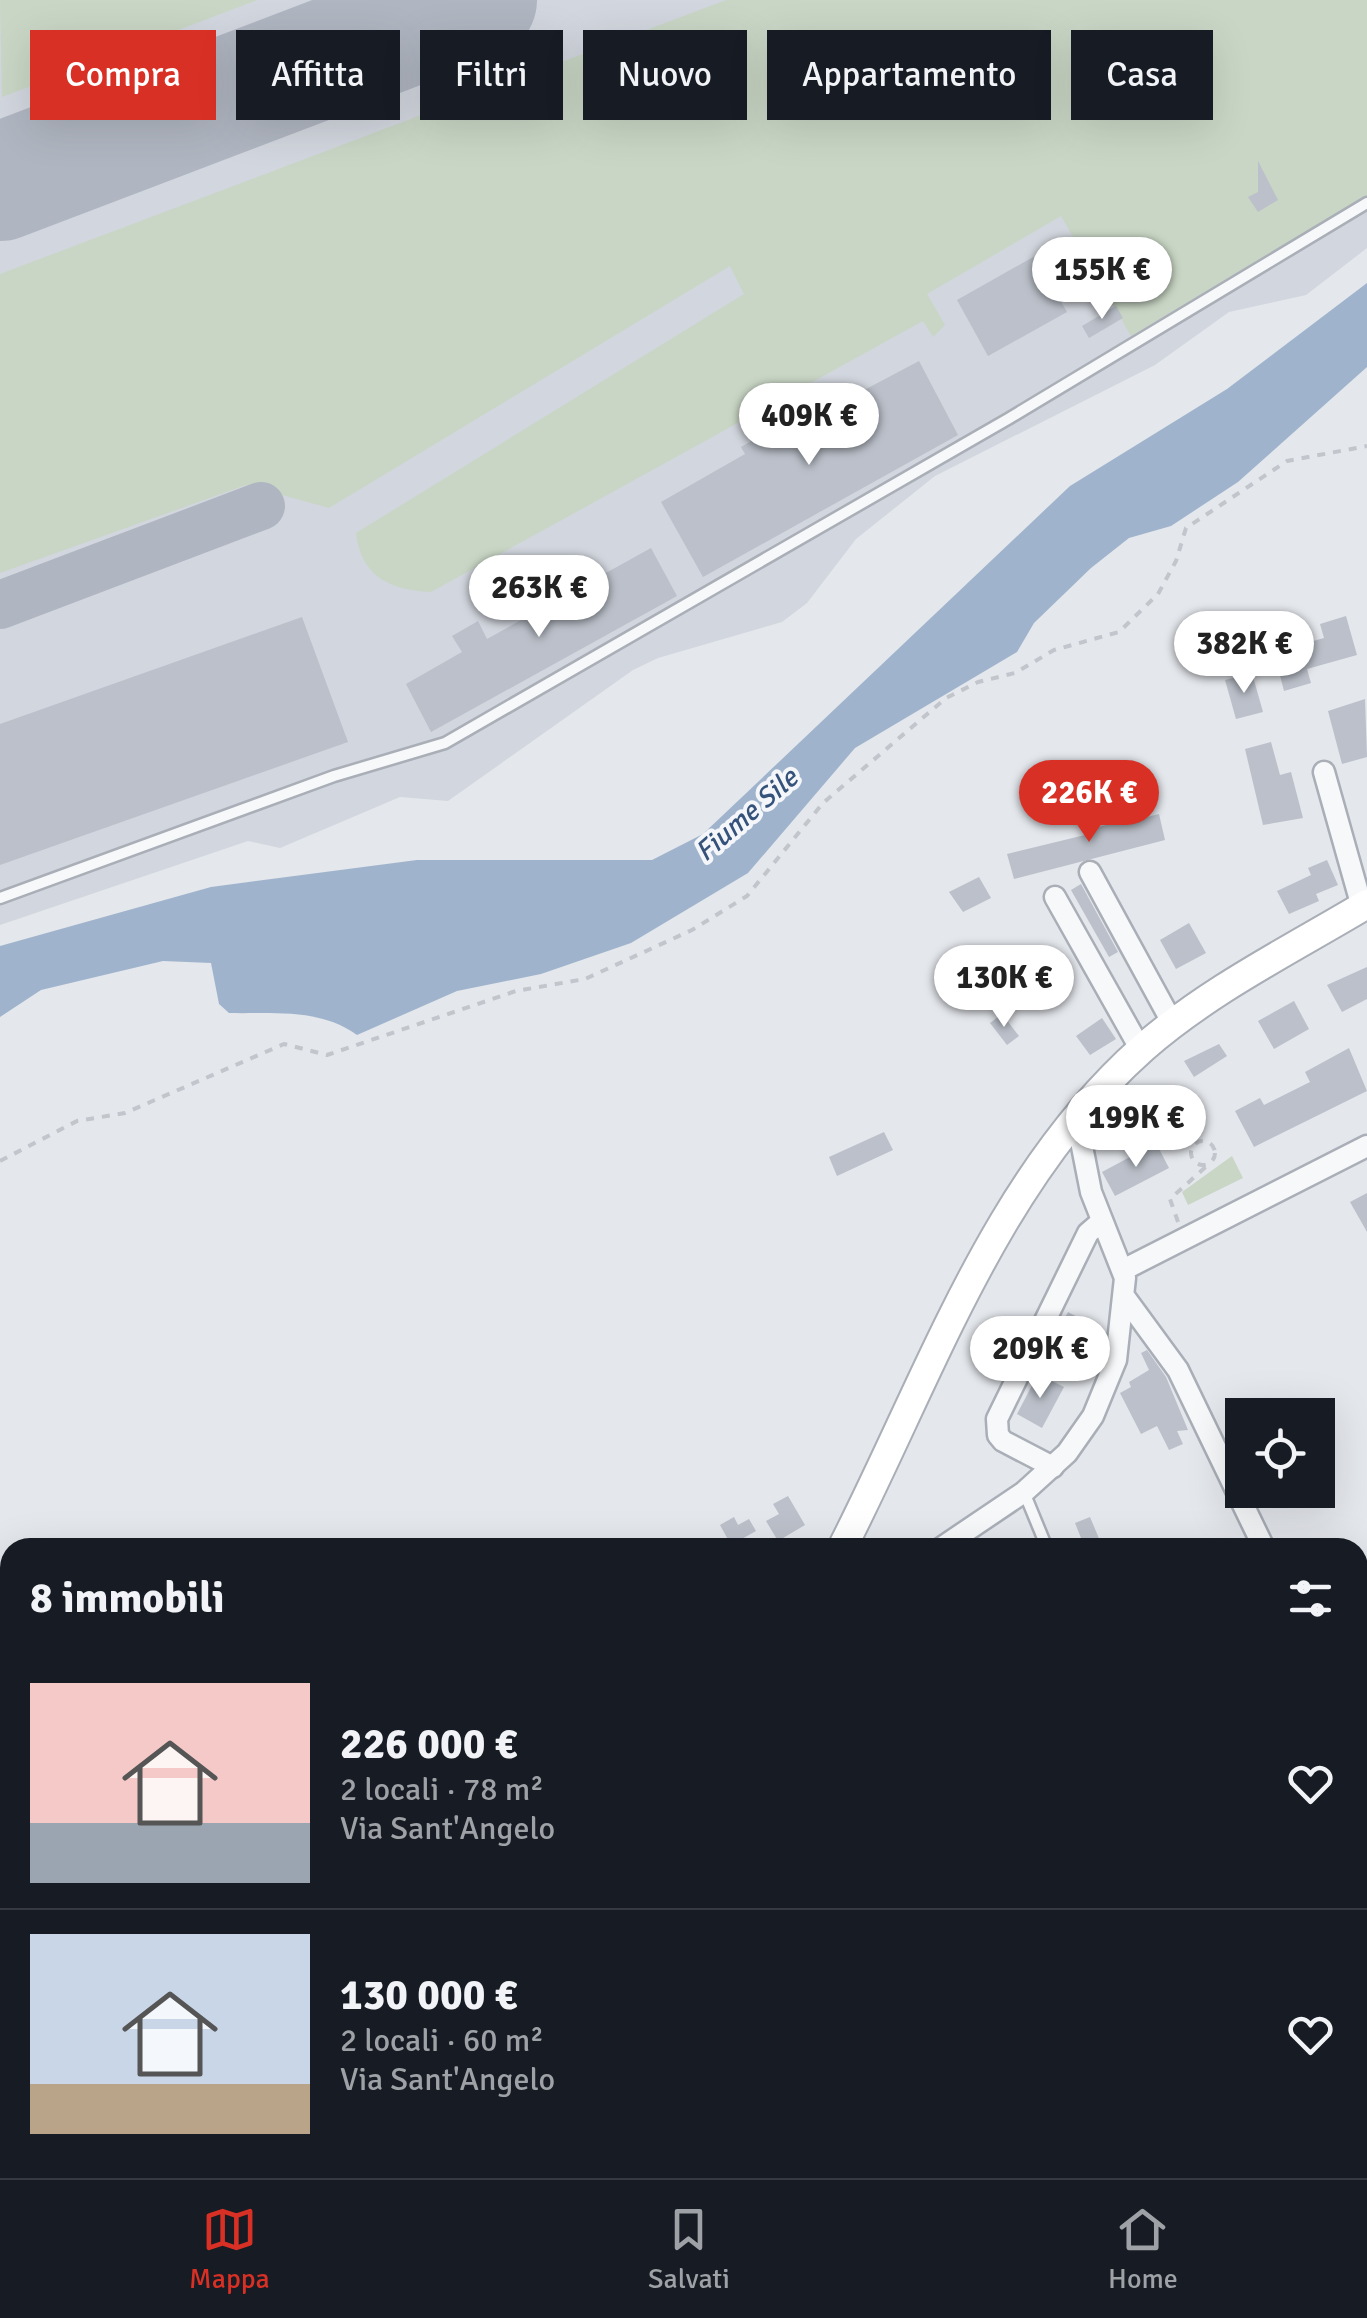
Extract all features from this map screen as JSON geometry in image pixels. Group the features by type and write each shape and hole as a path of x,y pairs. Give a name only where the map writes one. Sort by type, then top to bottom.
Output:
{"street":[{"path":"847,1538 999,1231 1028,1180 1076,1116 1172,1024 1364,905 1324,772"},
{"path":"1090,872 1172,1024"},
{"path":"1055,898 1141,1050"},
{"path":"958,1538 1053,1468 1080,1437 1104,1393 1116,1360 1126,1298 1123,1270 1087,1180 1076,1116"},
{"path":"1123,1270 1367,1146"},
{"path":"1053,1468 1003,1441 998,1435 997,1419 1088,1232 1102,1221"},
{"path":"1126,1298 1178,1370 1259,1538"}],"lane":[{"path":"0,898 334,776 445,742 974,439 1367,203"},
{"path":"1024,1492 1044,1538"}],"path":[{"path":"0,1161 77,1121 125,1113 284,1044 327,1055 516,991 585,978 692,930 748,896 823,803 946,698 978,682 1015,673 1054,650 1119,632 1158,594 1176,561 1186,528 1287,461 1367,446"},
{"path":"1183,1230 1170,1201 1210,1162 1212,1146 1202,1142 1195,1145 1193,1160 1204,1165 1210,1162"}],"shaded area":[{"path":"0,0 1367,0 1367,248 1306,295 1229,312 1155,365 935,476 856,539 807,603 782,622 658,658 633,670 448,801 400,797 280,848 248,841 0,925"}],"green space":[{"path":"0,0 257,0 178,30 30,30 30,86 2,97"},
{"path":"726,0 1367,0 1367,195 1131,336 1061,216 927,294 945,325 933,337 923,321 431,592 402,588 380,578 364,560 356,533 744,294 730,266 329,508 246,485 0,573 0,274 420,115 420,120 563,120 563,62 583,54 583,120 747,120 747,30 647,30"},
{"path":"1232,1156 1243,1178 1188,1205 1182,1192"}],"water":[{"name":"Fiume Sile","path":"1367,283 1367,367 1238,482 1171,526 1129,538 1091,568 1034,623 1017,652 855,748 748,873 631,943 541,974 457,991 357,1035 312,1016 229,1013 219,1004 211,963 163,961 41,990 0,1017 0,946 211,887 417,860 652,860 703,834 1070,486 1227,389"}],"building":[{"path":"1258,161 1278,200 1258,212 1248,197 1258,192"},
{"path":"1035,256 1067,312 988,356 957,300"},
{"path":"1116,306 1123,318 1089,338 1082,326"},
{"path":"919,361 958,435 703,577 661,502 745,454 741,447 780,425 785,432"},
{"path":"651,548 677,596 431,732 406,684 462,652 452,636 478,621 487,639"},
{"path":"1346,616 1357,655 1307,669 1311,683 1284,691 1274,652 1324,638 1320,624"},
{"path":"302,617 348,742 0,865 0,724"},
{"path":"1252,673 1263,712 1236,719 1225,680"},
{"path":"1365,699 1367,757 1342,764 1328,711"},
{"path":"1271,742 1280,775 1291,772 1303,818 1263,825 1245,749"},
{"path":"1067,773 1078,796 1062,804 1051,782"},
{"path":"1132,807 1135,820 1159,814 1165,840 1014,879 1007,854 1089,834 1088,830 1117,822 1114,812"},
{"path":"1327,860 1338,885 1316,894 1319,901 1289,914 1277,891 1311,875 1308,868"},
{"path":"979,877 991,898 963,912 949,892"},
{"path":"1081,884 1118,952 1109,957 1071,890"},
{"path":"1189,923 1206,953 1176,969 1160,940"},
{"path":"1058,959 1072,979 1046,997 1032,976"},
{"path":"1367,967 1367,999 1342,1012 1327,985"},
{"path":"1024,977 1032,989 1021,997 1012,986"},
{"path":"1294,1001 1309,1029 1274,1049 1258,1021"},
{"path":"1002,1014 1019,1036 1007,1045 990,1023"},
{"path":"1102,1018 1116,1039 1090,1055 1076,1036"},
{"path":"1219,1044 1227,1056 1194,1077 1184,1061"},
{"path":"1349,1048 1367,1091 1254,1147 1235,1111 1260,1098 1264,1105 1310,1082 1305,1072"},
{"path":"1154,1094 1168,1108 1162,1113 1172,1123 1151,1145 1130,1123"},
{"path":"884,1132 893,1150 837,1176 829,1157"},
{"path":"1156,1143 1169,1168 1115,1196 1102,1172"},
{"path":"1367,1193 1367,1232 1350,1202"},
{"path":"1068,1312 1096,1327 1076,1362 1049,1348"},
{"path":"1147,1350 1166,1377 1188,1430 1177,1431 1183,1444 1169,1450 1157,1426 1141,1434 1120,1393 1131,1387 1129,1382 1149,1370 1141,1353"},
{"path":"1038,1374 1064,1387 1042,1428 1017,1414"},
{"path":"788,1496 805,1525 776,1538 766,1521 779,1514 773,1504"},
{"path":"734,1517 738,1525 749,1519 756,1531 744,1538 727,1538 720,1525"},
{"path":"1090,1517 1099,1538 1081,1538 1075,1523"}],"taxiway":[{"path":"0,181 5,180"},
{"path":"0,605 261,506"}],"runway":[{"path":"0,182 478,0"}]}
